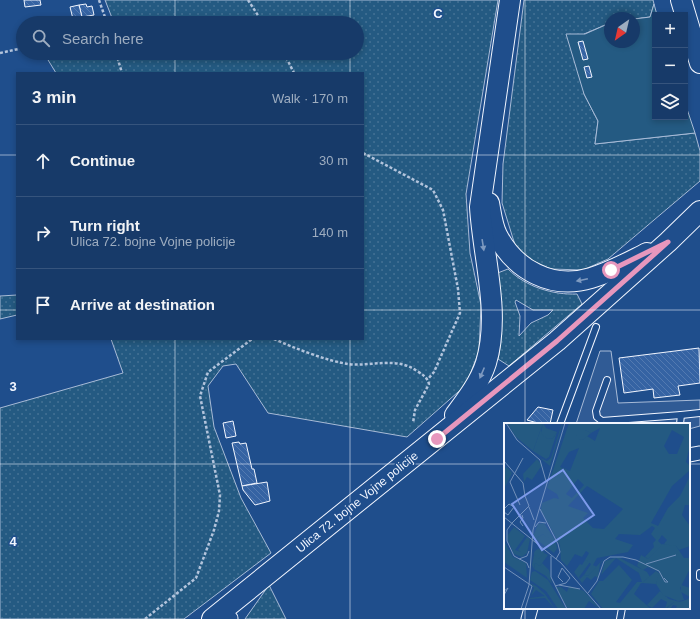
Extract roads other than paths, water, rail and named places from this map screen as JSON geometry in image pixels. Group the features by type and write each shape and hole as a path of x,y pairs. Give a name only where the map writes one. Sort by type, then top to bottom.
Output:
{"main road":[{"path":"437,439 478,383 486,363 491,339 492,318 490,288 481,234 480,207 510,0"},
{"path":"681,0 700,63"},
{"path":"484,179 496,234 507,251 521,265 537,275 556,281 575,282 591,278 668,242"},
{"name":"Ulica 72. bojne Vojne policije","path":"224,619 437,439 563,336 668,242 700,211"}],"street":[{"path":"690,455 700,453"},
{"path":"528,619 531,609"}],"lane":[{"path":"560,423 596,327"},
{"path":"607,380 596,411 597,417 602,421 681,415 700,412"},
{"path":"680,423 681,415"},
{"path":"620,619 622,609"}]}
